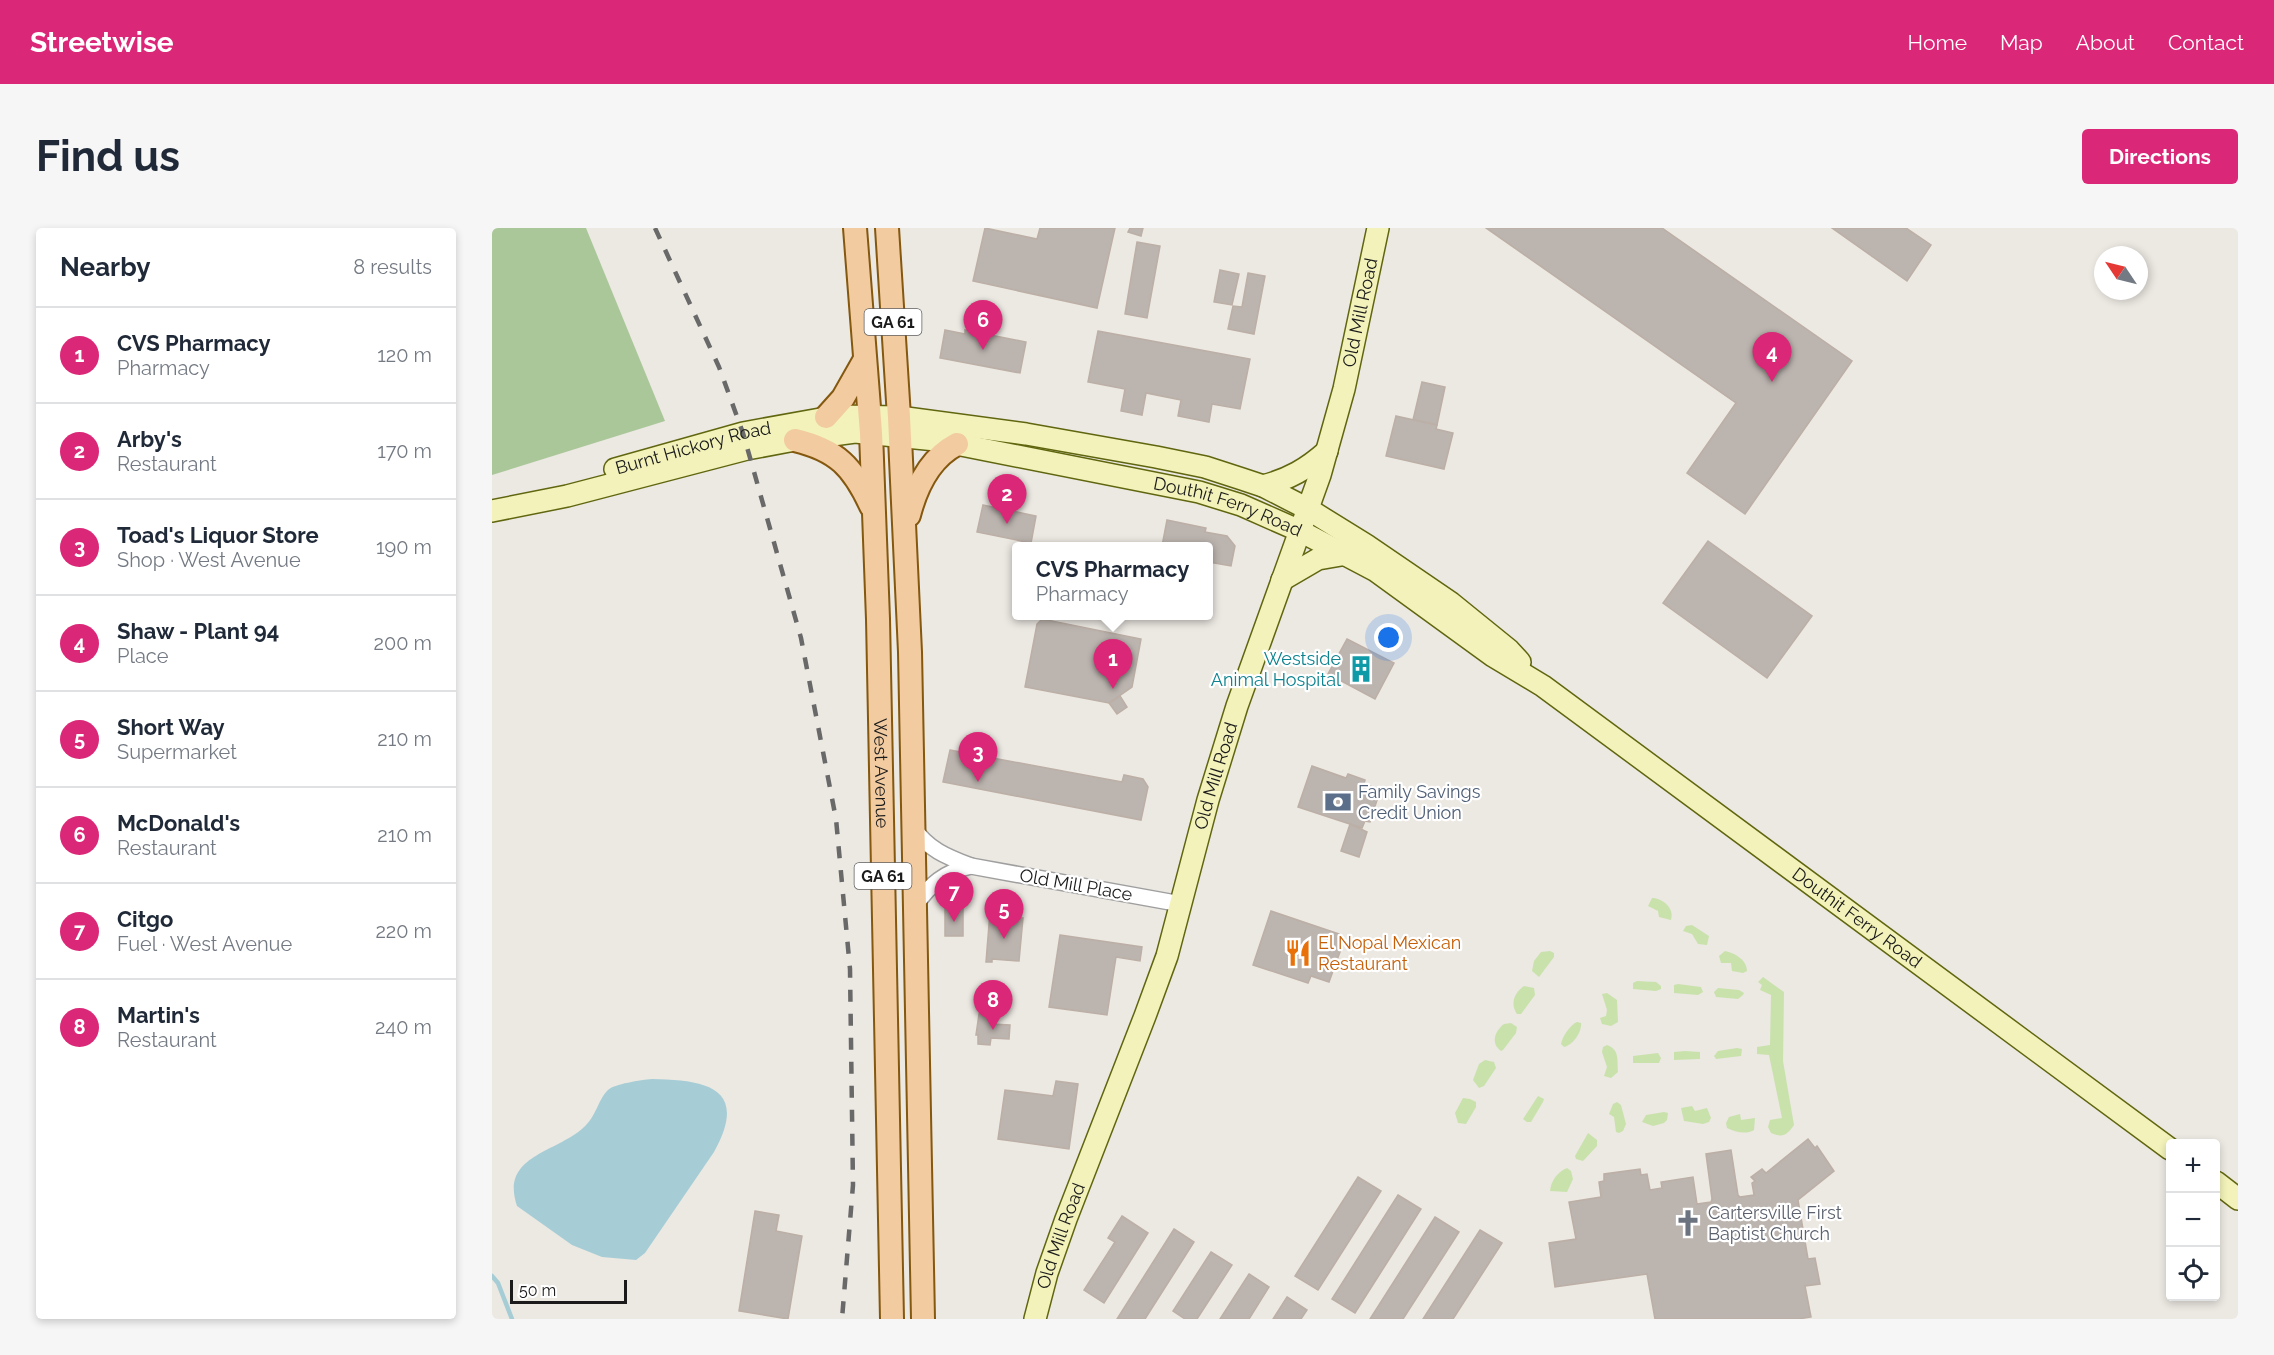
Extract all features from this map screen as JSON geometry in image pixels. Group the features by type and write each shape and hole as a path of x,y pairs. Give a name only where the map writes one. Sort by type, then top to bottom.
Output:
{"main road":[{"name":"West Avenue","path":"855,228 870,424 874,514 892,1319"},
{"name":"West Avenue","path":"887,228 905,528 923,1319"},
{"path":"826,417 843,398 864,361"},
{"path":"795,440 826,450 842,461 857,479 874,514"},
{"path":"905,528 913,498 923,478 944,453 957,444"}],"street":[{"name":"Old Mill Road","path":"1035,1319 1047,1273 1066,1219 1167,956 1219,763 1255,653 1327,451 1344,389 1378,228"},
{"name":"Burnt Hickory Road","path":"492,510 565,483 743,433 826,417 900,426"},
{"name":"Burnt Hickory Road","path":"492,510 567,496 747,449 839,433 870,424"},
{"name":"Douthit Ferry Road","path":"900,426 957,444 1199,492 1241,505 1347,554 1376,571 1493,656 1543,686 2166,1146"},
{"name":"Douthit Ferry Road","path":"900,426 1026,435 1156,457 1220,472 1263,486 1308,509 1366,545 1451,603 1509,650 1543,686"},
{"path":"1263,486 1291,478 1311,466 1327,451"},
{"path":"1282,579 1318,559 1347,554"},
{"name":"Old Mill Place","path":"913,827 925,843 939,853 971,866 1181,904"},
{"path":"915,906 931,885 940,878 971,866"},
{"path":"2220,1185 2238,1199"}],"green space":[{"path":"492,228 586,228 665,421 492,475"},
{"path":"1652,898 1667,905 1671,912 1671,920 1659,917 1658,911 1648,906"},
{"path":"1692,925 1709,936 1707,945 1698,944 1692,934 1683,931 1686,926"},
{"path":"1725,951 1740,958 1747,971 1743,973 1732,971 1731,963 1721,963 1719,956"},
{"path":"1541,952 1554,953 1554,957 1539,977 1532,971 1534,961"},
{"path":"1763,977 1784,992 1783,1061 1794,1125 1782,1135 1771,1133 1768,1127 1770,1120 1782,1118 1769,1055 1757,1054 1757,1047 1770,1045 1771,995 1760,990 1762,985 1758,982"},
{"path":"1637,981 1656,982 1661,989 1656,991 1633,989 1633,983"},
{"path":"1674,985 1701,987 1703,992 1698,995 1674,993"},
{"path":"1524,986 1534,988 1535,995 1521,1014 1517,1014 1514,999"},
{"path":"1718,988 1739,990 1744,993 1738,999 1716,997 1714,992"},
{"path":"1607,993 1617,1000 1618,1022 1611,1026 1602,1024 1600,1018 1606,1016 1607,1010 1602,994"},
{"path":"1577,1022 1581,1023 1578,1034 1571,1044 1564,1047 1561,1044 1563,1038 1569,1028"},
{"path":"1511,1023 1517,1027 1516,1033 1501,1051 1495,1041 1496,1034 1504,1024"},
{"path":"1607,1045 1614,1050 1618,1060 1618,1072 1611,1078 1604,1076 1607,1067 1602,1052 1603,1047"},
{"path":"1742,1049 1741,1056 1716,1059 1714,1056 1718,1051"},
{"path":"1674,1052 1700,1052 1700,1059 1674,1060"},
{"path":"1658,1053 1661,1058 1659,1063 1633,1063 1633,1056"},
{"path":"1485,1060 1494,1062 1496,1068 1484,1086 1479,1088 1473,1080 1479,1064"},
{"path":"1538,1096 1544,1099 1543,1102 1531,1122 1527,1122 1523,1119"},
{"path":"1463,1098 1476,1102 1476,1107 1466,1124 1458,1123 1455,1113"},
{"path":"1617,1102 1621,1105 1626,1124 1623,1131 1619,1133 1616,1132 1614,1117 1609,1114 1613,1104"},
{"path":"1692,1106 1695,1111 1707,1108 1711,1118 1709,1122 1703,1124 1684,1121 1681,1108"},
{"path":"1668,1113 1664,1123 1653,1126 1642,1122 1646,1115"},
{"path":"1740,1114 1741,1120 1755,1118 1754,1130 1740,1132 1727,1128 1726,1123 1729,1117"},
{"path":"1588,1133 1597,1140 1597,1146 1583,1161 1576,1159 1575,1156"},
{"path":"1567,1168 1571,1171 1573,1179 1567,1192 1550,1191 1555,1177"}],"water":[{"path":"652,1079 704,1085 716,1092 724,1101 727,1113 724,1130 714,1152 645,1253 636,1260 602,1257 572,1245 517,1206 514,1189 516,1176 523,1166 583,1128 608,1090 628,1083"}],"building":[{"path":"985,228 1037,239 1040,228 1115,228 1097,308 973,281"},
{"path":"1130,228 1143,228 1141,236 1128,232"},
{"path":"1486,228 1662,228 1852,361 1745,514 1687,473 1736,403"},
{"path":"1832,228 1906,228 1931,245 1907,281"},
{"path":"1137,242 1160,246 1147,318 1125,314"},
{"path":"1220,270 1239,274 1232,305 1214,302"},
{"path":"1248,273 1265,276 1254,334 1228,329 1233,306 1242,307"},
{"path":"945,330 965,334 965,330 1026,342 1020,373 940,358"},
{"path":"1098,331 1250,359 1240,409 1212,404 1209,422 1178,416 1181,400 1146,393 1142,415 1121,411 1125,389 1088,382"},
{"path":"1422,382 1445,387 1437,425 1413,420"},
{"path":"1396,416 1437,425 1436,429 1453,433 1444,469 1386,456"},
{"path":"983,505 1036,516 1031,542 977,532"},
{"path":"1167,520 1206,528 1205,532 1227,536 1235,546 1231,566 1213,563 1213,542 1163,542"},
{"path":"1708,541 1812,616 1767,678 1663,603"},
{"path":"1041,620 1047,620 1141,639 1132,687 1109,703 1025,687 1037,624"},
{"name":"Westside Animal Hospital","path":"1347,639 1394,663 1375,699 1328,674"},
{"path":"1120,696 1127,707 1117,714 1109,703"},
{"path":"950,750 1122,782 1124,775 1143,779 1148,787 1141,820 943,782"},
{"name":"Family Savings Credit Union","path":"1312,766 1346,778 1348,774 1365,780 1364,784 1376,788 1374,795 1378,797 1370,822 1365,821 1362,828 1298,807"},
{"path":"1350,824 1367,832 1359,857 1341,851"},
{"path":"945,908 963,908 963,936 945,936"},
{"name":"El Nopal Mexican Restaurant","path":"1271,911 1339,934 1337,939 1344,941 1329,982 1311,976 1308,983 1253,965"},
{"path":"990,912 997,913 996,916 1023,918 1019,961 992,959 992,962 986,962"},
{"path":"1060,935 1142,947 1140,961 1116,957 1107,1015 1049,1007"},
{"path":"979,1014 993,1015 992,1024 1010,1025 1009,1039 991,1038 990,1045 978,1044 978,1035 976,1035"},
{"path":"1056,1081 1078,1084 1069,1149 998,1139 1005,1090 1053,1096"},
{"name":"Cartersville First Baptist Church","path":"1808,1139 1815,1148 1817,1146 1834,1171 1798,1200 1808,1259 1815,1258 1820,1284 1805,1286 1811,1317 1798,1319 1655,1319 1647,1274 1555,1287 1549,1243 1576,1239 1569,1202 1601,1197 1599,1182 1604,1181 1604,1174 1640,1169 1641,1175 1647,1174 1650,1190 1662,1188 1661,1182 1693,1177 1697,1204 1711,1202 1706,1154 1731,1150 1738,1195 1740,1197 1754,1195 1752,1183 1755,1181 1751,1177 1762,1169 1766,1173"},
{"path":"1358,1177 1381,1191 1318,1290 1295,1276"},
{"path":"1398,1195 1421,1209 1355,1313 1332,1299"},
{"path":"755,1211 779,1215 776,1231 802,1236 788,1319 739,1311"},
{"path":"1122,1216 1148,1233 1104,1303 1084,1290 1115,1242 1108,1238"},
{"path":"1435,1217 1459,1232 1403,1319 1370,1319"},
{"path":"1174,1229 1194,1242 1145,1319 1117,1319"},
{"path":"1480,1230 1502,1243 1453,1319 1423,1319"},
{"path":"1211,1252 1232,1265 1197,1319 1185,1319 1173,1311"},
{"path":"1249,1274 1269,1287 1249,1319 1220,1319"},
{"path":"1287,1297 1307,1310 1301,1319 1273,1319"}],"waterway":[{"path":"492,1276 498,1283 512,1319"}],"railway":[{"path":"655,228 719,367 743,433 801,638 836,819 850,969 853,1185 842,1319"}],"place":[{"name":"McDonald's","path":"983,350"},
{"name":"Shaw - Plant 94","path":"1772,382"},
{"name":"Arby's","path":"1007,524"},
{"name":"Westside Animal Hospital","path":"1361,669"},
{"name":"CVS Pharmacy","path":"1113,689"},
{"name":"Toad's Liquor Store","path":"978,782"},
{"name":"Family Savings Credit Union","path":"1338,802"},
{"name":"Citgo","path":"954,922"},
{"name":"Short Way","path":"1004,939"},
{"name":"El Nopal Mexican Restaurant","path":"1298,953"},
{"name":"Martin's","path":"993,1030"},
{"name":"Cartersville First Baptist Church","path":"1688,1223"}]}
